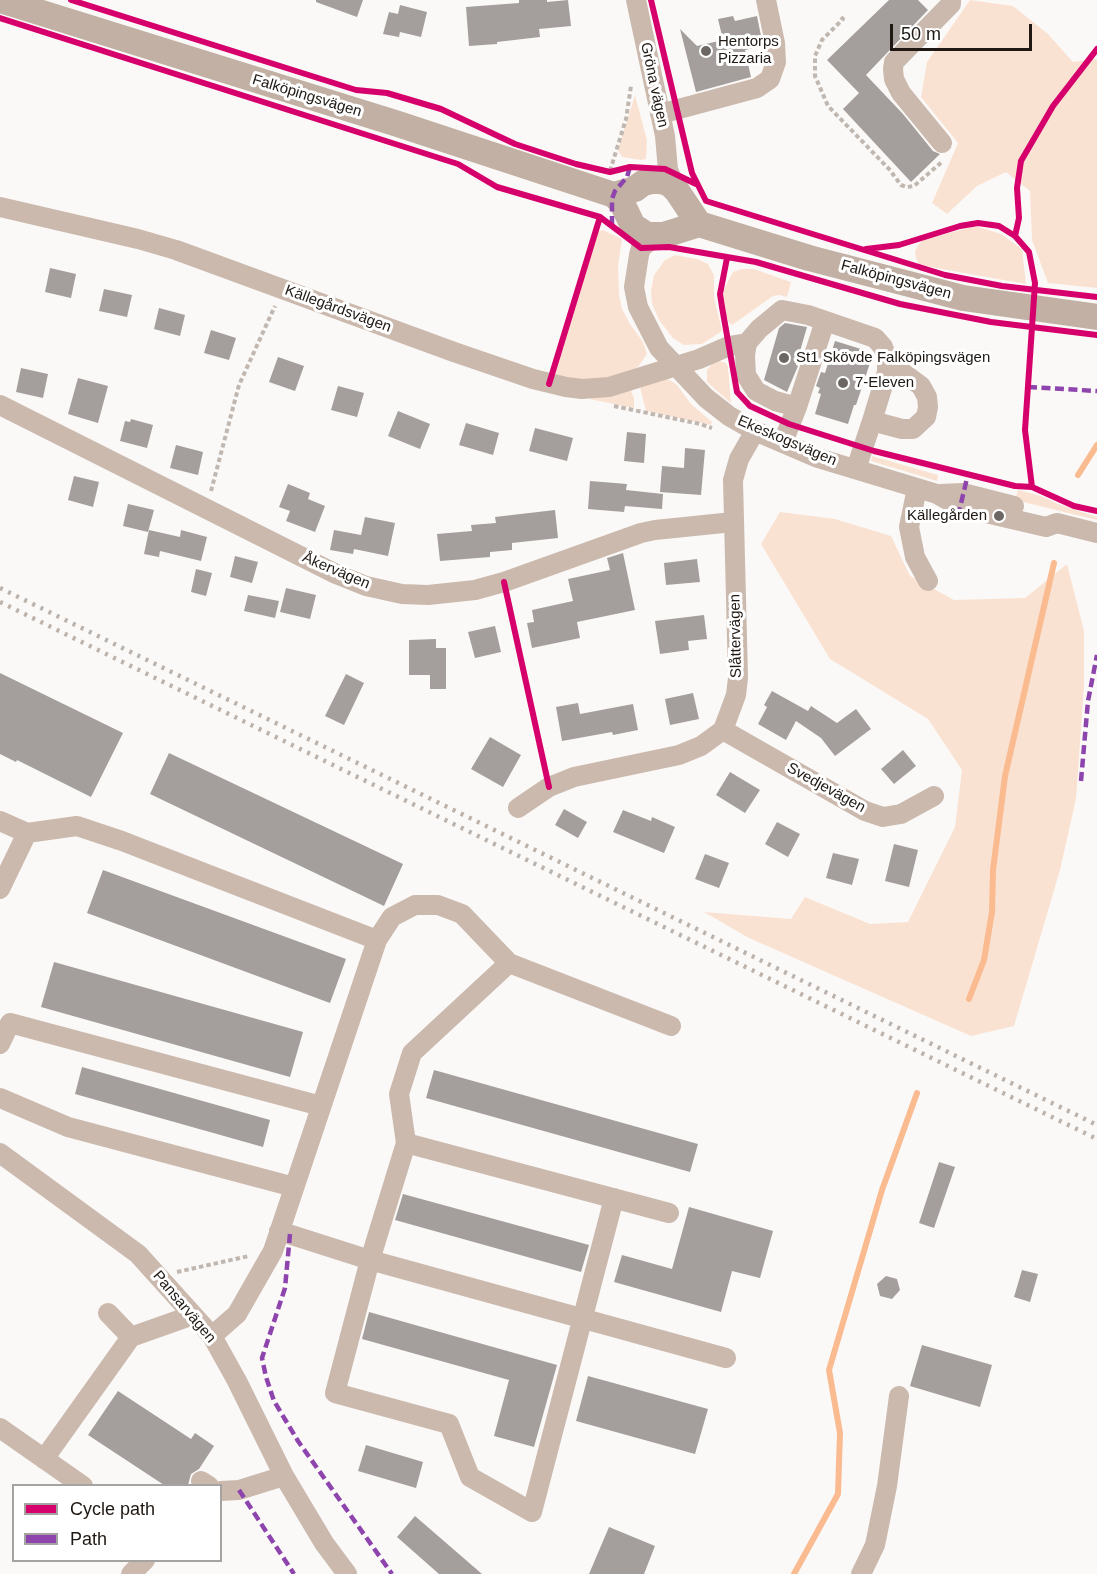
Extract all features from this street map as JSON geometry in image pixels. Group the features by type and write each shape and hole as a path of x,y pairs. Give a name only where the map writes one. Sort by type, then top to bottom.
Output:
{"main road":[{"name":"Falköpingsvägen","path":"0,0 398,124 648,185"},
{"path":"648,185 699,225"},
{"path":"646,232 622,203 648,185"},
{"path":"646,232 682,217 683,208 648,185"},
{"name":"Falköpingsvägen","path":"699,225 809,258 963,298 1097,317"},
{"path":"646,232 699,225"}],"street":[{"name":"Gröna vägen","path":"636,0 665,136 648,185"},
{"path":"660,114 757,88 770,79 776,62 775,43 766,0"},
{"path":"942,143 902,93 894,79 893,69 894,62 951,4 951,0"},
{"name":"Källegårdsvägen","path":"0,207 148,242 210,261 523,376 566,387 582,389 609,387 747,342"},
{"name":"Ekeskogsvägen","path":"646,232 634,287 638,307 659,348 706,398 729,417 755,431 818,458 938,494 963,493 1049,514 1057,523 1097,532"},
{"path":"797,407 775,401 756,390 746,375 747,342 759,330 782,310 791,310 876,338 883,347 887,361 884,384 856,469"},
{"path":"783,442 825,321"},
{"path":"872,421 902,429 913,429 926,417 927,397 921,386 887,361"},
{"name":"Åkervägen","path":"0,405 350,581 402,594 462,592 495,585 655,530 733,522"},
{"name":"Slåttervägen","path":"723,730 736,695 738,678 733,480 739,459 755,431"},
{"path":"917,488 909,527 915,557 928,581"},
{"path":"518,808 549,787 574,777 679,755 701,746 723,730"},
{"name":"Svedjevägen","path":"723,730 865,811 883,817 901,814 934,796"},
{"path":"0,821 27,833 77,826 122,841 377,940"},
{"path":"0,889 27,833"},
{"path":"212,1336 237,1314 273,1251 377,940 392,917 415,905 438,906 462,914 509,963 671,1026"},
{"path":"509,963 412,1053 399,1094 405,1143 334,1393 449,1424 470,1477 532,1512 614,1198"},
{"path":"0,1044 10,1023 321,1106"},
{"path":"0,1098 68,1127 294,1187"},
{"path":"405,1143 669,1213"},
{"name":"Pansarvägen","path":"0,1153 138,1254 212,1336 284,1476 324,1543 347,1574"},
{"path":"279,1231 370,1260 726,1358"},
{"path":"108,1313 131,1337"},
{"path":"44,1459 131,1337 193,1315"},
{"path":"861,1574 875,1545 887,1486 899,1396"},
{"path":"0,1428 82,1484"},
{"path":"222,1491 239,1490 284,1476"},
{"path":"131,1574 143,1562"}],"path":[{"path":"841,17 843,19 822,40 815,56 815,76 828,106 889,169 897,182 907,187 914,186 946,157 947,150 942,143"},
{"path":"631,86 626,119 648,185"},
{"path":"206,509 239,384 283,289"},
{"path":"607,405 700,424 715,430"},
{"path":"176,1273 273,1251"}],"shaded area":[{"path":"970,0 1013,6 1048,34 1073,62 1097,59 1097,288 1048,283 1032,240 1030,191 1006,172 977,186 947,214 932,203 958,143 921,97 927,62"},
{"path":"635,95 647,141 646,159 641,160 622,157 618,150"},
{"path":"975,226 1001,234 1022,249 1026,284 919,264 915,252 923,240"},
{"path":"603,230 622,239 618,266 622,309 643,342 647,354 638,367 618,377 596,382 557,378 556,372 597,234"},
{"path":"675,255 697,259 708,264 714,275 714,297 722,331 702,344 684,345 673,338 659,320 652,304 651,291 654,275 665,260"},
{"path":"741,269 754,269 791,282 787,297 773,296 732,325 726,316 724,289 733,272"},
{"path":"715,360 726,363 728,367 731,403 707,382 707,370"},
{"path":"661,378 677,385 691,404 712,422 711,425 646,411 640,387"},
{"path":"630,388 634,398 634,408 589,399"},
{"path":"872,456 938,475 937,481 871,461"},
{"path":"1018,490 1097,517 1097,520 1015,500"},
{"path":"780,512 835,519 891,536 910,576 954,600 1025,598 1067,564 1084,631 1084,686 1076,799 1060,870 1014,1026 971,1036 749,938 704,912 791,919 805,897 870,924 908,922 955,827 962,770 928,719 830,659 761,544"}],"building":[{"path":"316,0 363,0 357,17 316,2"},
{"path":"519,0 547,0 547,2 568,0 571,26 539,29 540,37 469,46 466,7 519,3"},
{"path":"889,0 918,0 928,10 866,75 903,114 933,151 940,154 911,182 843,109 859,93 827,60"},
{"path":"400,5 427,12 421,37 400,32 399,37 383,34 389,12 398,14"},
{"path":"733,16 735,21 757,16 763,46 745,50 751,77 696,92 680,29 697,46 723,40 718,19"},
{"path":"50,268 76,274 71,298 45,292"},
{"path":"104,289 132,295 127,317 99,311"},
{"path":"159,308 185,315 180,336 154,329"},
{"path":"785,323 807,327 796,365 798,366 787,392 764,380 779,328"},
{"path":"211,330 236,338 229,360 204,353"},
{"path":"835,341 861,349 859,353 872,357 848,424 815,414 821,394 818,393 820,388 816,386 821,372 825,373"},
{"path":"278,357 304,366 295,391 269,382"},
{"path":"21,368 48,374 43,398 16,392"},
{"path":"78,378 108,386 98,423 68,414"},
{"path":"338,386 364,393 357,417 331,410"},
{"path":"398,411 430,424 420,449 388,436"},
{"path":"131,419 153,425 147,448 120,441 125,421 130,422"},
{"path":"466,423 499,433 493,455 459,445"},
{"path":"535,428 573,438 567,461 529,451"},
{"path":"627,432 646,434 644,463 624,461"},
{"path":"176,445 203,452 198,475 170,468"},
{"path":"685,448 705,450 701,495 660,492 662,466 684,468"},
{"path":"74,476 99,482 93,507 68,500"},
{"path":"590,481 627,484 626,490 663,494 662,509 625,506 624,512 588,509"},
{"path":"288,484 310,493 308,499 325,506 315,532 286,521 290,511 279,507"},
{"path":"128,504 154,510 148,532 123,526"},
{"path":"555,510 558,538 512,543 512,550 490,552 490,557 440,561 437,534 472,531 471,525 496,523 495,517"},
{"path":"365,517 395,523 388,556 354,549 353,554 330,550 334,530 361,535"},
{"path":"149,530 180,537 181,530 207,537 201,561 160,551 159,557 144,554"},
{"path":"623,553 635,610 577,622 580,638 532,648 527,623 534,622 532,610 573,601 568,579 610,570 607,558"},
{"path":"235,556 258,562 252,583 230,577"},
{"path":"697,559 700,582 666,585 664,563"},
{"path":"196,569 212,573 206,596 191,592"},
{"path":"286,588 316,595 310,619 280,612"},
{"path":"248,595 279,601 275,618 244,611"},
{"path":"704,615 707,639 688,641 689,650 660,654 655,621"},
{"path":"495,626 501,652 475,658 468,632"},
{"path":"436,639 436,648 446,648 446,689 430,689 430,675 409,675 409,640"},
{"path":"0,673 123,733 91,797 17,760 16,762 0,754"},
{"path":"346,674 364,683 344,725 325,716"},
{"path":"772,691 808,711 811,706 837,723 856,709 871,729 835,756 821,738 796,721 786,740 758,724 767,707 764,705"},
{"path":"693,693 699,719 670,725 665,699"},
{"path":"578,703 580,714 633,704 638,730 562,741 556,707"},
{"path":"490,737 521,755 503,787 471,769"},
{"path":"903,750 916,766 894,784 881,769"},
{"path":"169,753 403,864 384,906 150,794"},
{"path":"730,772 760,790 745,813 716,795"},
{"path":"564,809 587,822 578,838 555,825"},
{"path":"623,810 651,821 652,817 675,827 664,853 613,832"},
{"path":"777,822 800,834 788,857 765,844"},
{"path":"894,844 918,850 909,887 885,881"},
{"path":"833,853 859,859 852,885 826,878"},
{"path":"705,854 729,863 719,888 695,879"},
{"path":"103,870 346,959 330,1003 87,913"},
{"path":"54,962 303,1032 290,1077 41,1007"},
{"path":"82,1067 270,1120 263,1147 75,1094"},
{"path":"434,1070 698,1144 690,1172 426,1098"},
{"path":"939,1162 955,1167 934,1228 919,1223"},
{"path":"403,1194 589,1245 581,1272 395,1220"},
{"path":"689,1207 773,1231 760,1278 732,1271 721,1312 614,1282 622,1255 672,1269"},
{"path":"1022,1270 1038,1274 1030,1302 1014,1297"},
{"path":"886,1276 897,1279 900,1290 892,1299 880,1296 877,1284"},
{"path":"369,1312 557,1365 534,1447 494,1436 509,1380 362,1339"},
{"path":"922,1345 992,1365 980,1407 910,1386"},
{"path":"588,1376 708,1409 695,1454 576,1421"},
{"path":"118,1391 191,1439 195,1433 214,1446 199,1469 191,1474 188,1484 162,1484 88,1435"},
{"path":"366,1445 423,1462 416,1488 358,1471"},
{"path":"415,1516 482,1574 439,1574 397,1537"},
{"path":"609,1527 655,1546 644,1574 589,1574"}],"waterway":[{"path":"1078,475 1097,445"},
{"path":"969,999 984,960 992,912 993,870 1005,776 1054,563"},
{"path":"794,1574 838,1494 840,1433 829,1370 882,1190 917,1093"}],"railway":[{"path":"0,588 1097,1125"},
{"path":"0,602 1097,1139"}],"marked path":[{"path":"612,225 612,199 615,191 627,177 630,167"},
{"path":"1028,387 1097,391"},
{"path":"958,516 968,474"},
{"path":"1081,781 1088,701 1097,655"},
{"path":"290,1234 285,1288 262,1358 266,1377 274,1401 298,1441 392,1574"},
{"path":"239,1490 294,1574"}],"cycle path":[{"path":"71,0 356,90 387,93 441,109 515,144 576,164 610,172 630,167 665,169 696,184"},
{"path":"651,0 692,173 706,201 945,275 1002,286 1097,297"},
{"path":"0,18 458,164 497,187 600,217 641,248 669,247 756,262 900,304 991,322 1097,335"},
{"path":"1015,236 1019,218 1017,188 1021,161 1053,106 1097,49"},
{"path":"549,384 600,217"},
{"path":"866,249 899,245 960,226 978,223 999,226 1015,236 1029,252 1035,283 1025,430 1032,487"},
{"path":"727,258 720,294 722,307 737,392 750,406 789,424 874,451 1015,486 1032,487 1074,506 1097,511"},
{"path":"504,582 549,787"}],"place":[{"name":"Hentorps Pizzaria","path":"706,51"},
{"name":"St1 Skövde Falköpingsvägen","path":"784,358"},
{"name":"7-Eleven","path":"843,383"},
{"name":"Källegården","path":"999,516"}]}
